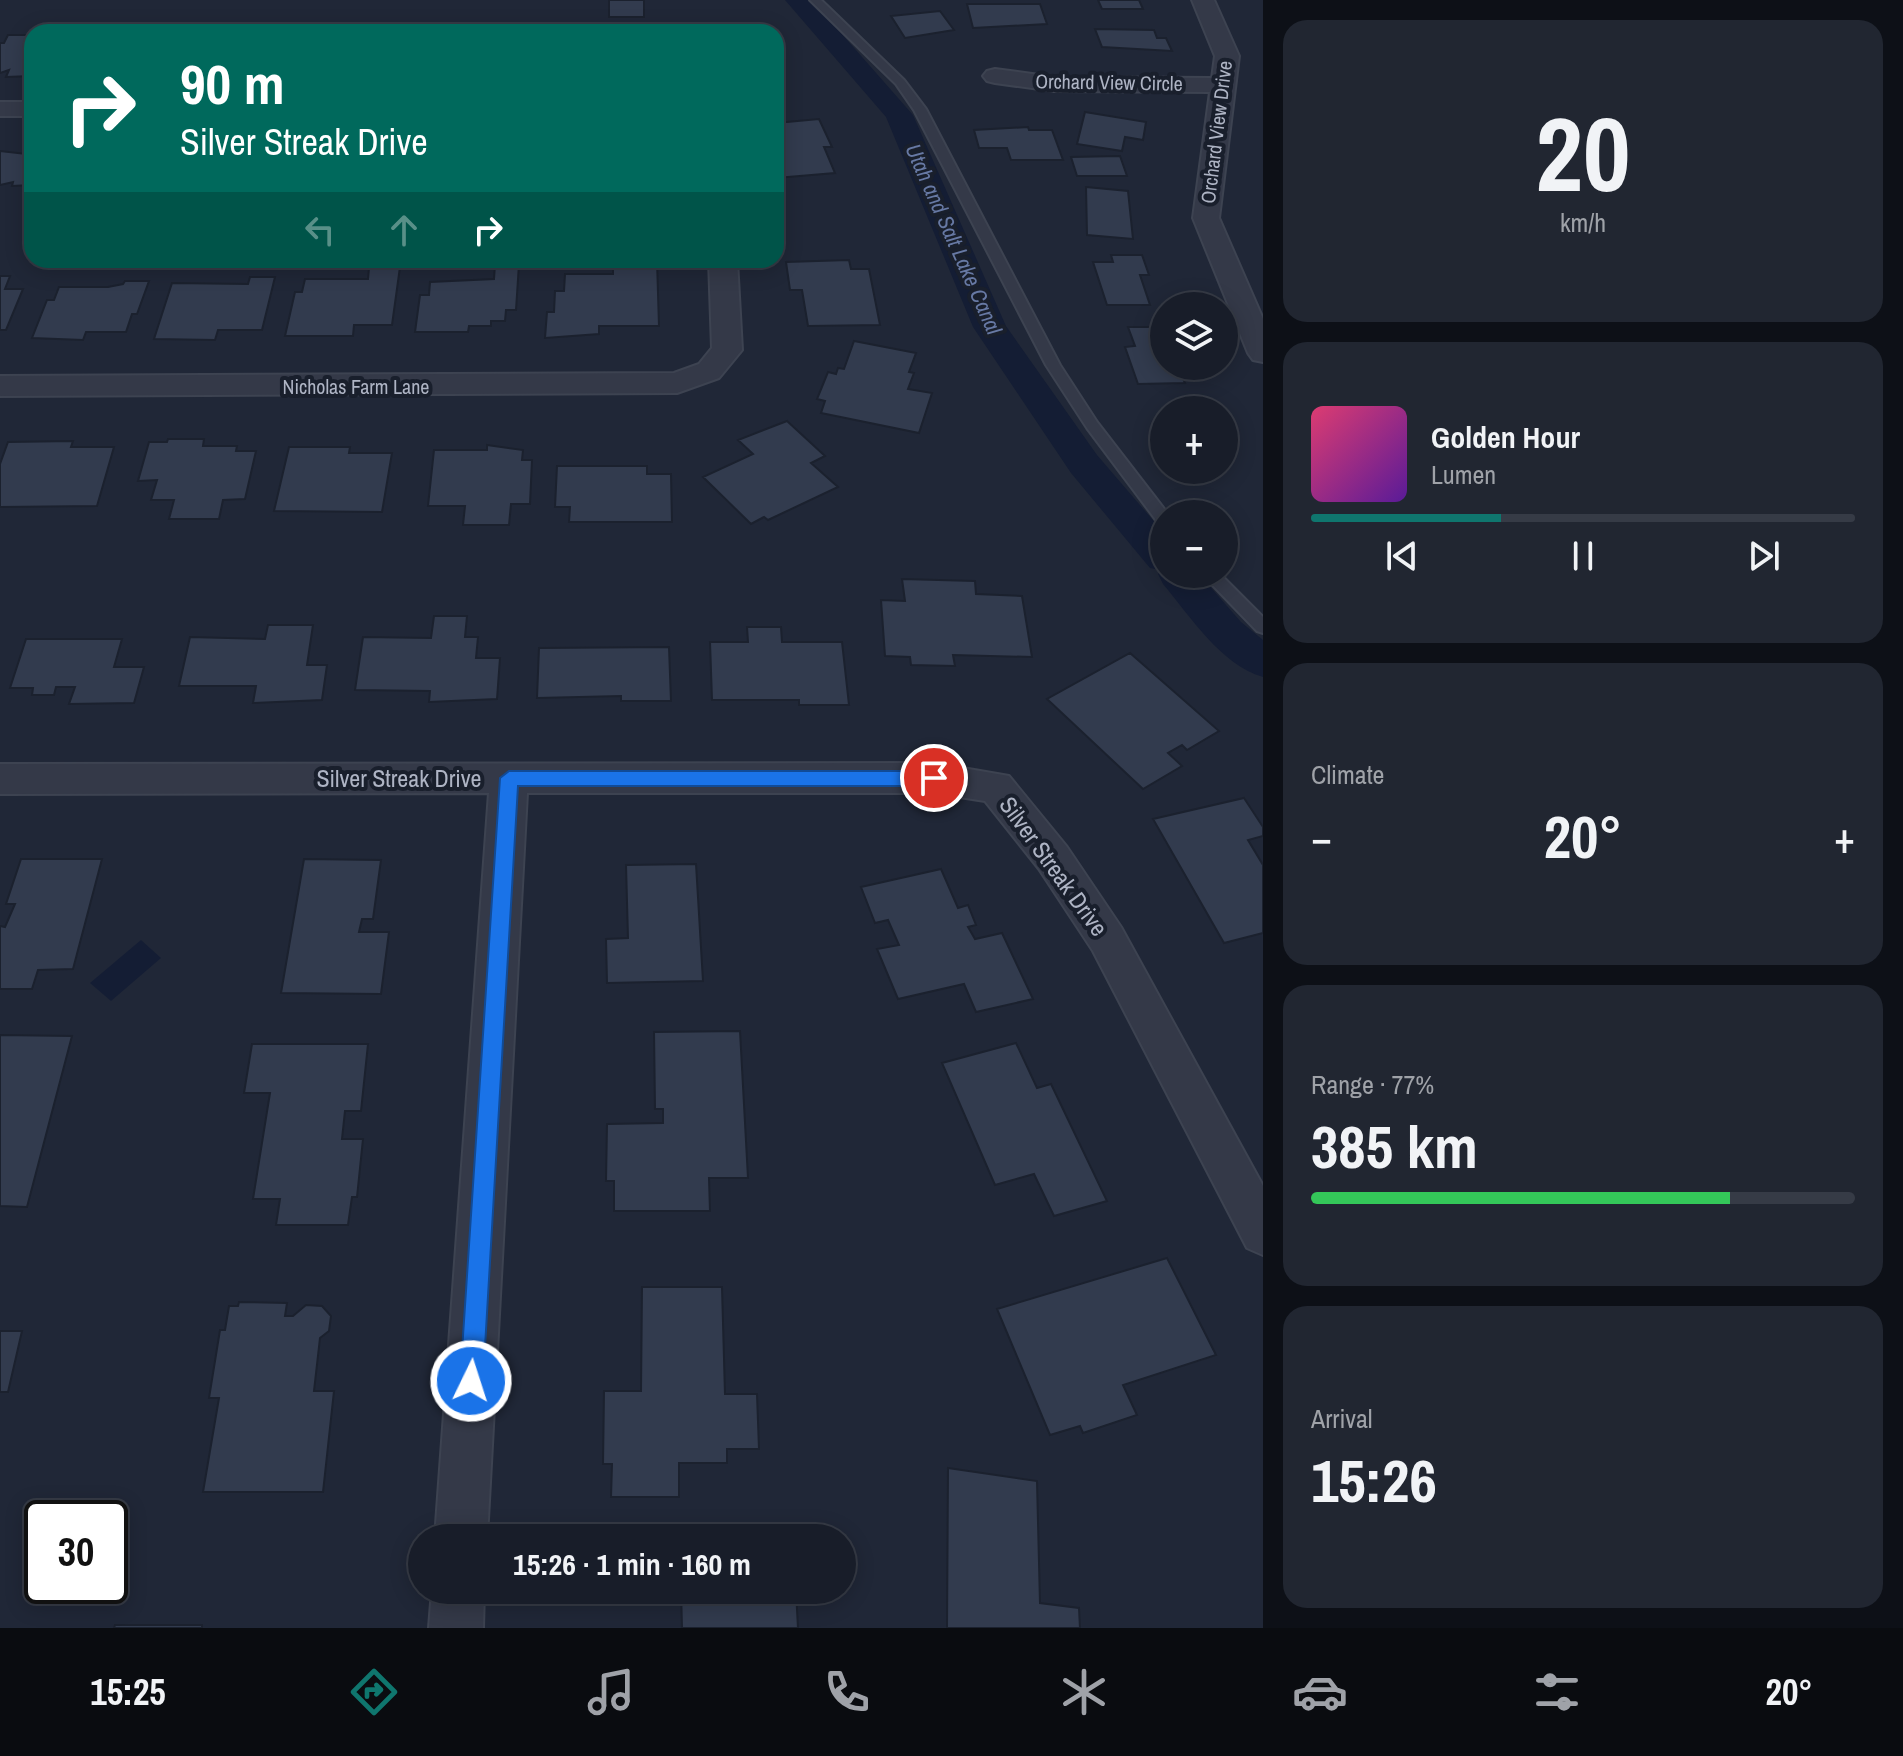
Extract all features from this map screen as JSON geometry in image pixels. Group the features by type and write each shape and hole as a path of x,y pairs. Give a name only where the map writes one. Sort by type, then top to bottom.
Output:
{"street":[{"name":"Orchard View Drive","path":"1203,0 1227,56 1206,218 1263,353"},
{"name":"Orchard View Circle","path":"995,76 1054,84 1223,85"},
{"path":"0,109 24,109"},
{"name":"Nicholas Farm Lane","path":"0,386 677,383 709,371 727,350 729,338 724,268"},
{"path":"462,1524 509,778"},
{"name":"Silver Streak Drive","path":"0,779 934,778 996,787 1053,858 1107,939 1263,1232"},
{"path":"456,1628 457,1604"}],"lane":[{"path":"815,0 900,82 920,109 1026,318 1056,369 1118,461 1150,502"},
{"path":"1224,588 1263,627"}],"water":[{"path":"141,940 161,958 111,1001 90,983"}],"building":[{"path":"609,0 644,0 644,17 609,17"},
{"path":"1098,0 1139,0 1143,9 1102,9"},
{"path":"967,4 1040,4 1047,24 973,28"},
{"path":"940,11 954,30 905,38 891,16"},
{"path":"1095,29 1154,30 1157,38 1166,38 1172,51 1102,47"},
{"path":"8,35 24,35 24,76 6,77 9,70 0,73 0,43 4,43"},
{"path":"1085,112 1146,122 1143,140 1125,137 1122,151 1077,144"},
{"path":"819,119 832,147 824,147 835,173 784,177 784,122"},
{"path":"1028,127 1029,130 1052,130 1063,160 1011,160 1007,148 979,148 974,130"},
{"path":"0,151 24,154 24,185 12,186 13,182 0,185"},
{"path":"1120,156 1127,176 1077,176 1071,157"},
{"path":"1086,187 1128,191 1133,239 1087,235"},
{"path":"1111,255 1142,255 1149,275 1140,275 1150,305 1107,305 1093,262 1113,262"},
{"path":"849,260 851,269 869,269 880,325 808,326 802,290 790,290 786,262"},
{"path":"369,268 400,268 392,325 354,325 353,336 285,336 295,292 302,292 305,279 368,279"},
{"path":"495,268 519,268 516,310 506,310 505,321 491,321 491,326 469,326 468,332 415,332 420,295 429,295 430,282 494,279"},
{"path":"613,268 657,268 659,326 599,326 599,334 545,338 547,312 554,312 555,291 564,291 565,274 613,274"},
{"path":"0,276 10,276 5,289 23,289 6,330 0,330"},
{"path":"250,277 275,277 262,330 218,330 215,340 154,339 172,283 248,284"},
{"path":"125,281 149,281 137,314 132,314 126,332 86,332 83,340 32,338 47,300 54,300 59,287 108,287"},
{"path":"1128,327 1150,327 1150,380 1184,380 1185,383 1138,384 1125,347 1135,346"},
{"path":"854,341 916,353 909,372 914,373 908,389 932,393 919,433 821,413 825,401 817,399 828,372 836,374 838,368 844,369"},
{"path":"787,421 825,456 811,463 838,487 768,520 764,517 751,524 703,477 753,454 738,440"},
{"path":"168,439 204,439 203,446 237,446 236,451 256,451 245,499 223,500 219,519 169,519 174,500 151,500 157,480 138,481 149,442 167,442"},
{"path":"73,441 71,447 114,447 97,506 0,507 0,464 8,442"},
{"path":"487,445 523,450 522,460 532,460 530,504 511,504 509,525 463,525 465,506 428,506 434,450 487,450"},
{"path":"289,447 350,447 349,453 392,453 382,512 274,511"},
{"path":"557,466 647,466 647,474 671,474 672,522 569,522 570,507 555,507"},
{"path":"902,579 975,581 976,594 1022,596 1032,657 953,655 955,666 911,665 910,657 885,656 881,600 905,601"},
{"path":"434,616 467,616 465,637 478,637 476,658 500,658 497,699 429,702 430,691 355,690 363,637 431,638"},
{"path":"268,625 313,625 307,665 327,665 322,700 253,703 256,686 179,686 190,637 265,639"},
{"path":"747,627 781,627 782,642 842,642 849,705 799,705 799,700 712,700 710,642 748,642"},
{"path":"26,639 122,639 114,667 144,667 134,703 69,704 75,687 56,687 54,695 32,695 33,688 10,688"},
{"path":"669,647 671,701 621,701 621,696 537,698 539,648"},
{"path":"1130,653 1219,731 1187,750 1182,745 1168,753 1182,766 1143,789 1047,699"},
{"path":"1244,798 1263,827 1263,836 1248,840 1263,865 1263,933 1224,943 1153,819"},
{"path":"21,859 102,859 73,969 38,970 32,989 0,989 0,926 5,927 15,904 6,904"},
{"path":"304,859 381,860 373,919 362,919 359,932 389,932 381,994 281,993"},
{"path":"696,864 703,981 607,983 606,939 628,938 626,865"},
{"path":"941,869 958,908 968,905 976,925 968,927 975,939 1002,933 1033,999 976,1012 964,984 898,999 877,949 899,945 888,920 875,923 861,887"},
{"path":"740,1031 748,1178 709,1178 710,1211 614,1211 614,1181 606,1181 607,1124 663,1123 663,1109 655,1109 654,1032"},
{"path":"0,1035 72,1036 27,1207 0,1206"},
{"path":"1016,1043 1037,1088 1051,1084 1107,1201 1054,1216 1034,1174 995,1185 942,1063"},
{"path":"252,1044 368,1044 361,1111 345,1111 342,1139 363,1139 357,1197 352,1197 348,1225 276,1225 280,1199 253,1199 270,1093 244,1093"},
{"path":"1167,1258 1216,1355 1123,1385 1137,1415 1083,1433 1080,1426 1050,1435 997,1309"},
{"path":"642,1287 722,1287 725,1394 757,1394 759,1449 727,1449 727,1463 679,1463 679,1497 611,1497 612,1464 603,1464 604,1391 641,1391"},
{"path":"239,1302 287,1303 285,1316 293,1316 306,1305 322,1306 331,1316 329,1331 320,1338 314,1391 334,1391 323,1492 203,1492 219,1398 209,1398 220,1330 225,1330 229,1306 238,1306"},
{"path":"0,1331 22,1331 8,1392 0,1392"},
{"path":"948,1468 1037,1481 1040,1603 1079,1608 1080,1628 947,1628"},
{"path":"681,1604 797,1604 798,1628 682,1628"},
{"path":"115,1625 202,1625 202,1628 114,1628"}],"waterway":[{"name":"Utah and Salt Lake Canal","path":"798,0 899,115 990,327 1084,464 1150,542"},
{"name":"Utah and Salt Lake Canal","path":"1189,588 1227,633 1263,662"}],"route":[{"path":"471,1381 509,778 934,778"}]}
